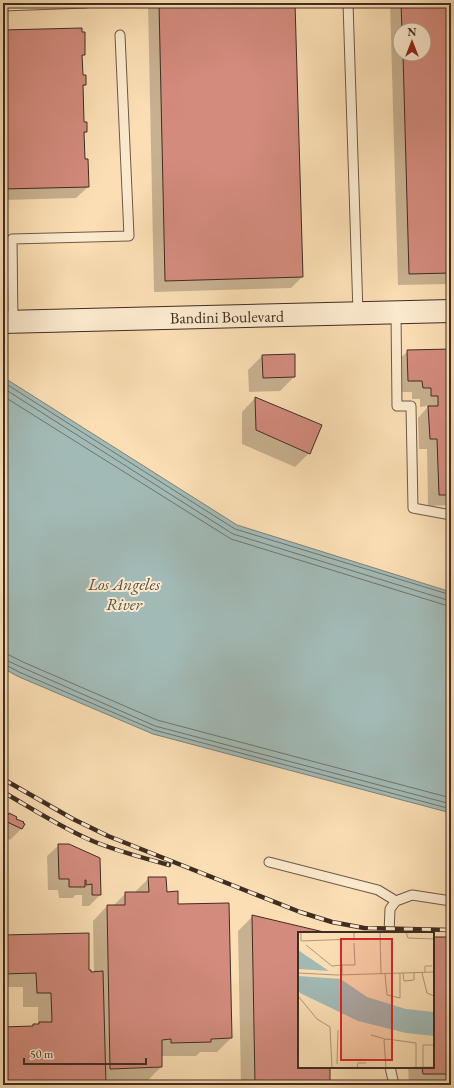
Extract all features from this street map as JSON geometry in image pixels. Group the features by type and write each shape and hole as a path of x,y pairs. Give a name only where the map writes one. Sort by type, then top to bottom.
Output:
{"main road":[{"name":"Bandini Boulevard","path":"8,322 451,311"}],"lane":[{"path":"3,6 86,3"},
{"path":"348,3 358,314"},
{"path":"8,322 8,239 129,236 120,35"},
{"path":"396,313 397,406 411,406 413,508 451,515"},
{"path":"269,862 378,890 396,901"},
{"path":"389,932 390,909 396,901 412,895 451,901"},
{"path":"390,1068 394,1085"}],"water":[{"name":"Los Angeles River","path":"3,377 237,525 451,592 451,813 153,734 17,676 3,668"}],"building":[{"path":"159,3 295,3 303,277 165,281"},
{"path":"401,3 451,3 451,273 409,274 403,62 432,62 432,22 402,22"},
{"path":"82,28 82,32 85,32 85,55 82,55 83,75 86,75 86,85 83,85 84,122 87,122 87,132 84,132 85,159 88,159 89,187 3,189 3,30"},
{"path":"451,349 451,495 439,495 437,439 430,439 428,406 438,406 438,396 431,396 431,388 423,388 422,381 408,381 407,350"},
{"path":"295,354 295,377 263,378 262,355"},
{"path":"255,397 322,425 310,454 256,430"},
{"path":"3,812 8,815 9,813 17,817 16,819 24,822 23,823 25,824 22,829 3,820"},
{"path":"58,844 69,844 100,858 101,895 92,895 92,884 86,885 86,880 85,887 69,887 69,879 59,879"},
{"path":"148,877 166,877 167,892 178,891 178,904 229,903 232,1038 211,1039 211,1042 171,1043 171,1039 162,1040 162,1067 110,1069 107,905 125,905 125,892 149,892"},
{"path":"252,915 324,932 298,932 298,1068 330,1068 330,1084 361,1083 361,1085 255,1085"},
{"path":"89,933 89,970 91,970 91,972 103,971 106,1085 3,1085 3,1027 33,1026 33,1024 39,1024 39,1022 52,1022 51,993 37,993 36,973 3,974 3,935"},
{"path":"434,937 451,937 451,1074 423,1074 422,1068 434,1068"}],"railway":[{"path":"3,779 73,819 108,836 300,912 332,922 364,928 451,930"},
{"path":"3,792 83,837 132,855 169,865"}]}
